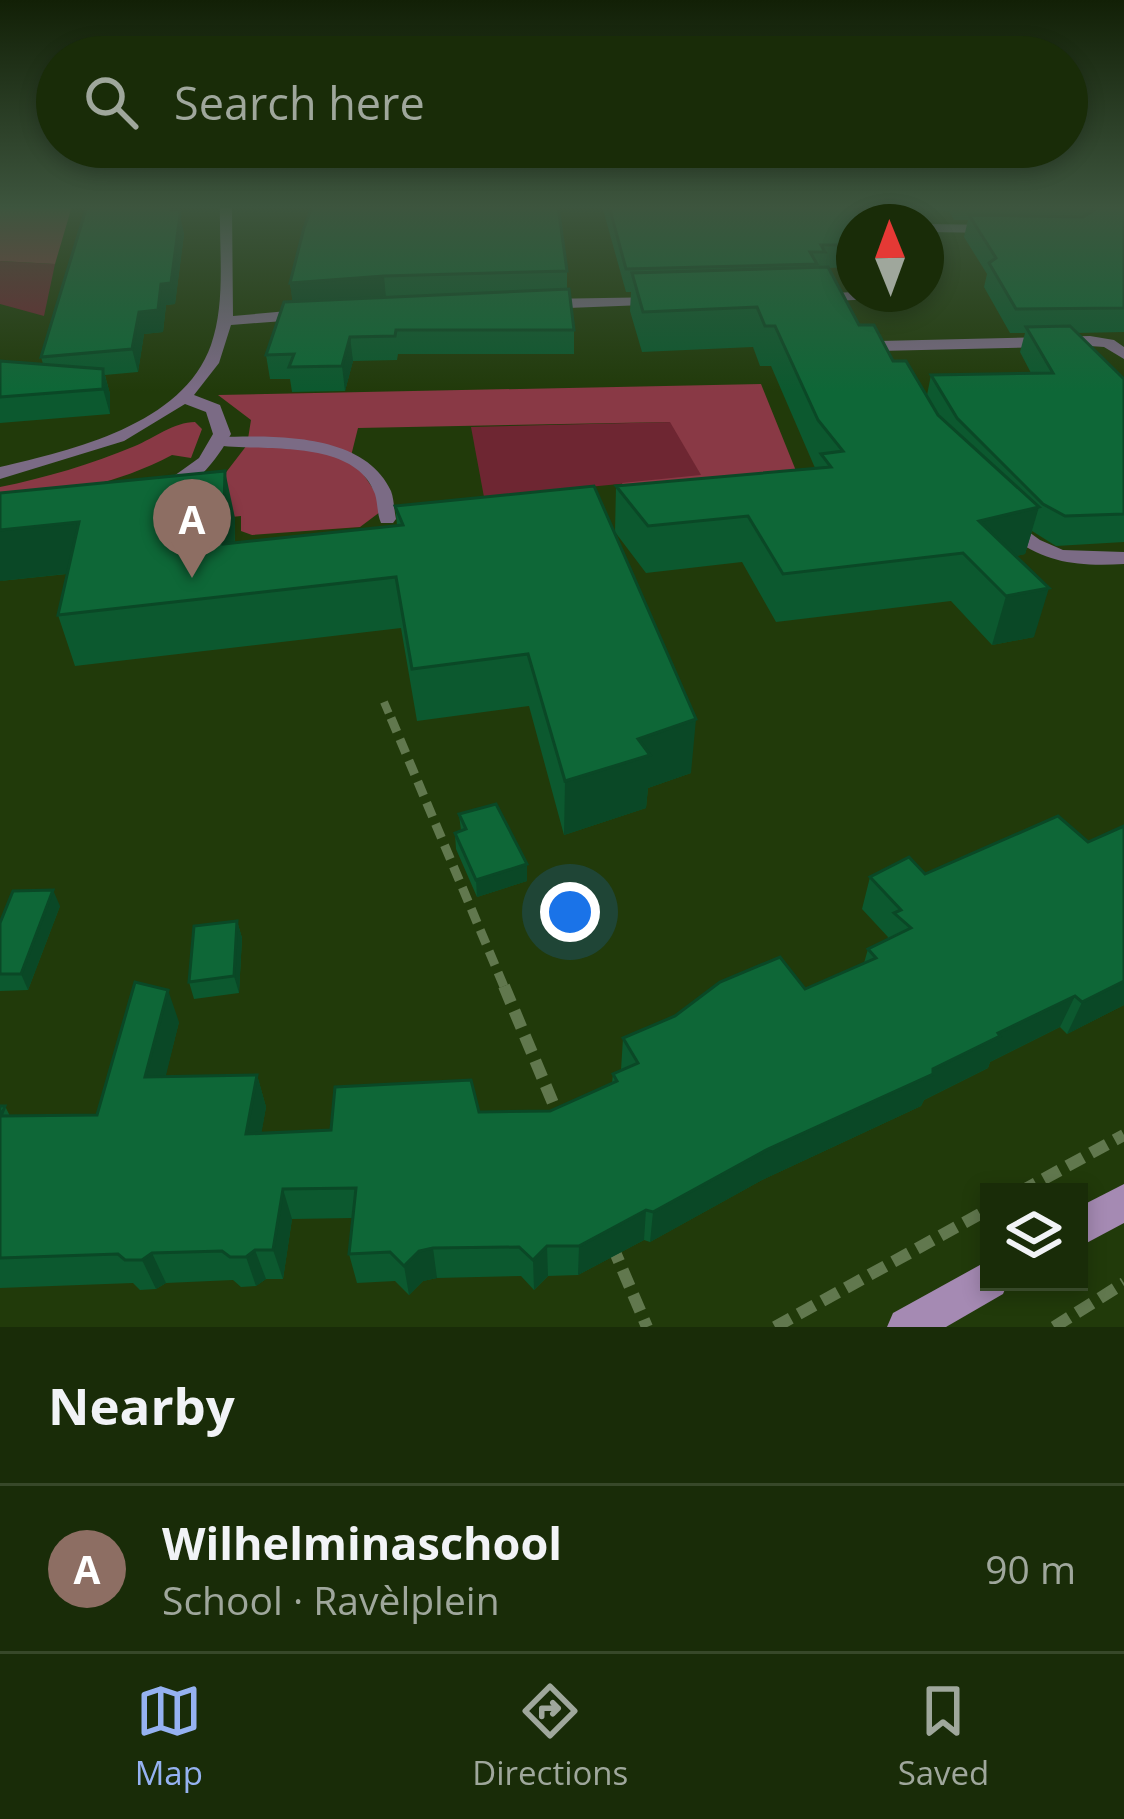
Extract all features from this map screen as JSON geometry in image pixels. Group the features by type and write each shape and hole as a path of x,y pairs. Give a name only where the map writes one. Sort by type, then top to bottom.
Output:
{"main road":[{"path":"1088,1223 1124,1202"},
{"path":"907,1327 980,1285"}],"street":[{"path":"0,473 62,458 137,428 182,397 212,363 223,321 224,268"},
{"path":"783,299 870,330 1090,341 1108,343 1124,354"},
{"path":"526,304 689,301"},
{"path":"223,321 339,311"},
{"path":"870,330 883,312"},
{"path":"146,498 194,472 220,442 222,423 214,410 182,397"},
{"path":"993,508 1025,541 1051,556 1124,557"}],"lane":[{"path":"220,442 284,442 347,458 380,482 387,519"}],"path":[{"path":"384,701 565,1133"},
{"path":"1036,1183 1124,1135"},
{"path":"775,1327 980,1214"},
{"path":"610,1241 646,1327"},
{"path":"1054,1327 1124,1283"}],"shaded area":[{"path":"0,268 54,268 44,316 0,304"},
{"path":"761,384 813,513 641,529 622,483 701,475 670,422 358,428 351,456 378,496 380,512 360,527 252,535 241,531 241,516 84,533 224,475 247,445 251,420 218,395"},
{"path":"195,422 202,429 191,458 172,455 110,480 0,506 0,487 85,465 172,427"},
{"path":"671,422 702,476 484,497 471,427"}],"building":[{"path":"68,268 173,268 171,283 161,284 158,310 139,312 132,349 41,357"},
{"path":"294,268 567,271 384,276 290,283"},
{"path":"828,268 836,282 836,312 852,312 859,325 874,325 893,361 906,361 938,415 1039,507 979,521 1049,588 1006,596 963,553 783,574 748,516 648,526 616,486 831,467 821,454 843,451 818,420 775,326 765,326 757,307 643,312 632,273"},
{"path":"992,268 1124,268 1124,308 1016,309"},
{"path":"569,289 574,330 396,330 395,336 350,337 342,366 289,367 294,354 266,355 284,302"},
{"path":"1070,326 1124,379 1124,514 1065,516 1043,504 957,418 931,375 1053,373 1026,327"},
{"path":"0,361 103,369 103,389 0,397"},
{"path":"225,471 223,544 403,525 395,506 594,486 696,719 638,739 650,755 565,781 528,654 412,669 396,577 58,615 79,522 0,530 0,493"},
{"path":"496,804 527,864 476,880 455,833 466,829 459,814"},
{"path":"1058,816 1088,842 1124,826 1124,981 1082,1002 1075,996 998,1033 1000,1036 933,1069 933,1074 768,1149 579,1246 547,1246 533,1260 519,1247 433,1248 419,1251 404,1266 390,1252 349,1254 356,1188 283,1189 273,1250 255,1250 246,1257 230,1257 222,1251 152,1253 142,1260 125,1260 118,1254 0,1258 0,1106 5,1106 1,1116 97,1115 135,982 168,990 145,1077 257,1075 246,1134 331,1130 335,1087 471,1080 479,1112 550,1111 617,1081 613,1074 638,1063 623,1038 675,1016 720,982 780,957 805,989 876,958 868,949 911,928 894,913 901,910 870,877 909,857 925,874"},
{"path":"53,890 21,974 0,974 0,923 13,891"},
{"path":"237,921 234,976 189,982 194,926"}],"place":[{"name":"Wilhelminaschool","path":"192,578"}]}
